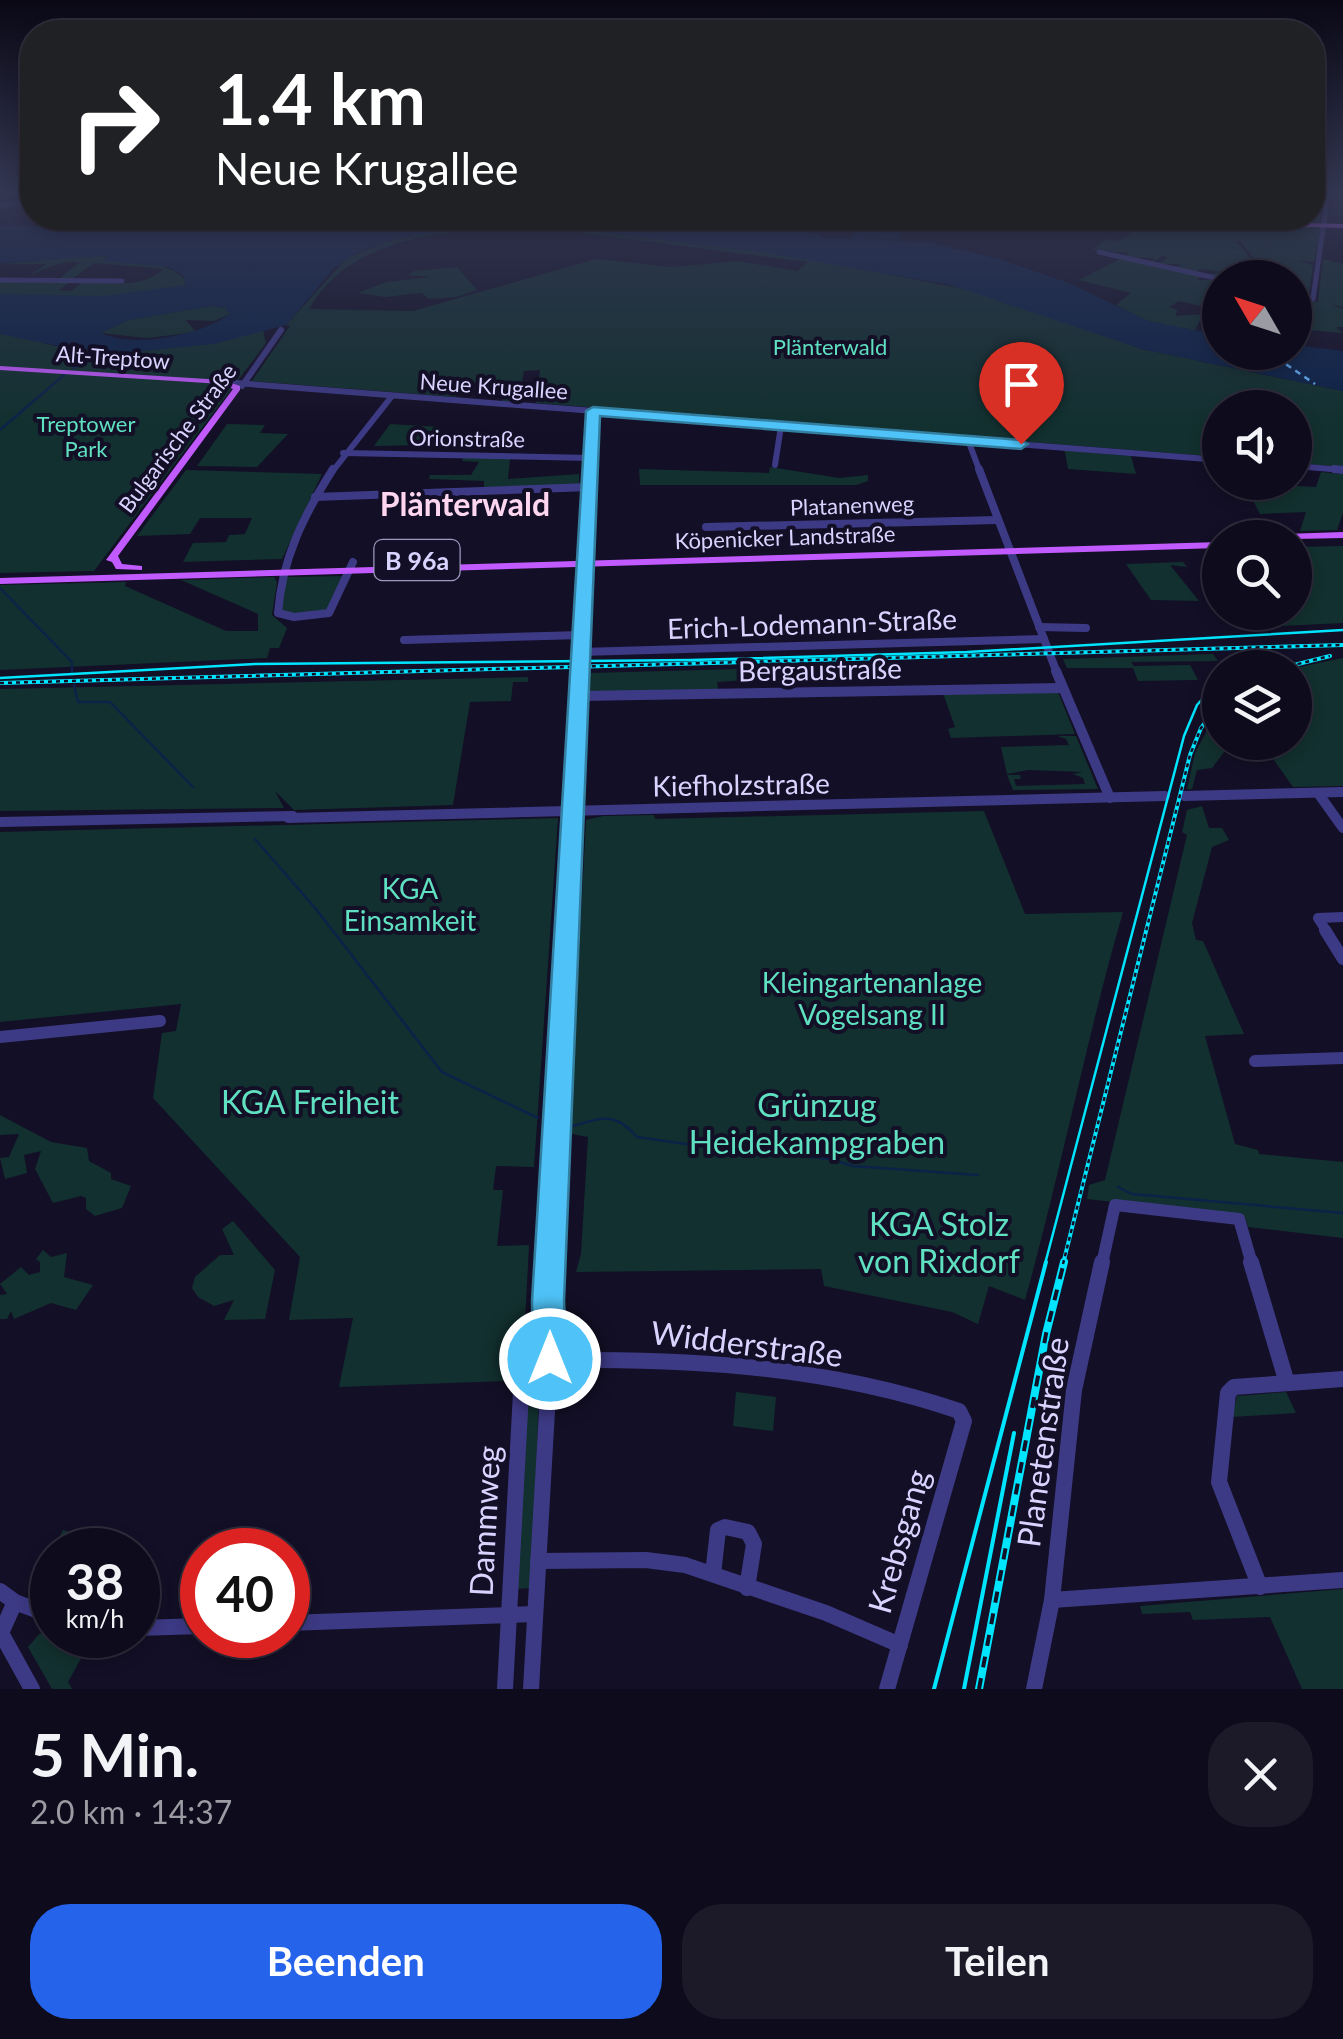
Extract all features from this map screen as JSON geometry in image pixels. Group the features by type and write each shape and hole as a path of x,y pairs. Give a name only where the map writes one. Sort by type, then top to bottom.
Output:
{"main road":[{"name":"Alt-Treptow","path":"0,368 223,382"},
{"path":"223,382 237,388 234,394"},
{"name":"Bulgarische Straße","path":"85,577 100,572 114,557 234,394"},
{"path":"1312,538 1343,538"},
{"path":"1312,541 1343,538"},
{"name":"Köpenicker Landstraße","path":"85,577 1202,543"},
{"name":"Köpenicker Landstraße","path":"114,557 116,564 126,568 286,568"},
{"name":"B 96a","path":"0,581 85,577"}],"street":[{"path":"1,280 122,281"},
{"name":"Bulgarische Straße","path":"234,394 273,343"},
{"name":"Alt-Treptow","path":"223,382 243,384"},
{"name":"Neue Krugallee","path":"243,384 1202,459"},
{"path":"352,566 332,610 323,615 294,618 277,612 286,568 315,497 343,453 392,396"},
{"name":"Dammweg","path":"531,1689 593,411"},
{"path":"775,466 781,426"},
{"path":"968,440 1063,688 1110,798"},
{"name":"Orionstraße","path":"343,453 591,458"},
{"path":"1312,467 1343,470"},
{"path":"315,497 590,487"},
{"name":"Platanenweg","path":"706,527 998,520"},
{"path":"1039,627 1086,628"},
{"path":"404,640 582,635"},
{"name":"Erich-Lodemann-Straße","path":"581,652 1044,639"},
{"name":"Bergaustraße","path":"579,696 1063,688"},
{"path":"1184,796 1343,792"},
{"path":"1318,793 1338,815 1343,828"},
{"name":"Kiefholzstraße","path":"0,822 1165,796"},
{"path":"1343,917 1318,918 1343,959"},
{"path":"0,1037 160,1021"},
{"path":"1256,1061 1343,1058"},
{"name":"Planetenstraße","path":"1034,1689 1052,1600 1074,1390 1115,1205 1240,1219 1288,1383"},
{"name":"Dammweg","path":"506,1689 518,1440 526,1360 548,1301"},
{"name":"Widderstraße","path":"526,1360 640,1358 756,1366 843,1380 959,1411"},
{"path":"1260,1586 1220,1482 1228,1393 1234,1387 1343,1379"},
{"name":"Krebsgang","path":"887,1689 964,1420 959,1411"},
{"path":"713,1574 718,1530 725,1527 748,1532 754,1544 747,1588"},
{"path":"538,1561 646,1560 713,1574 900,1645"},
{"path":"1052,1600 1343,1580"},
{"path":"30,1606 7,1596 1,1633 32,1689"},
{"path":"310,1622 535,1614"}],"green space":[{"path":"70,270 85,270 73,278 60,278"},
{"path":"171,270 187,283 125,296 0,294 0,281 70,282 59,290 71,291 83,282 135,282"},
{"name":"Plänterwald","path":"336,270 344,270 309,309 413,311 558,270 864,270 974,291 1142,349 1202,362 1202,370 1242,370 1343,391 1343,467 1312,464 1312,390 1202,390 1202,456 536,403 540,370 524,371 518,402 502,401 506,382 462,382 456,397 252,381 290,326 286,325"},
{"path":"459,270 477,290 457,297 429,299 422,293 385,297 358,293 386,282 432,277 408,275 414,271"},
{"path":"1099,270 1174,270 1201,276 1197,280 1202,280 1202,306 1179,301 1169,307 1178,310 1175,316 1202,316 1195,331 1148,321 1116,305 1131,293 1079,280"},
{"path":"1322,270 1343,270 1343,307 1331,305 1343,309 1343,327 1336,327 1343,333 1312,330 1312,301 1318,302"},
{"path":"212,306 225,308 230,314 214,321 186,320 196,332 147,338 101,333 128,320"},
{"name":"Treptower Park","path":"263,330 266,343 94,571 0,573 0,334 61,347 115,351 187,345"},
{"path":"227,424 265,425 260,433 288,434 257,467 197,466"},
{"path":"390,424 441,427 429,445 374,446"},
{"path":"1061,450 1131,456 1136,474 1068,469 1065,452"},
{"path":"463,457 510,458 508,479 579,474 579,485 484,489 484,481 429,479 430,475 471,475 479,462 462,461"},
{"path":"770,467 839,478 868,475 868,481 856,485 640,485 639,469 769,473"},
{"path":"186,470 322,474 282,559 183,562 193,543 226,542 229,535 245,534 252,518 200,518 190,534 137,536"},
{"path":"1321,472 1343,474 1343,513 1337,530 1312,531 1312,520 1303,520 1306,512 1260,514 1253,500 1312,500 1312,487 1316,487"},
{"path":"1343,546 1343,623 1312,624 1312,547"},
{"path":"1183,562 1187,567 1170,565 1199,601 1151,600 1126,564"},
{"path":"346,576 330,609 303,615 281,612 286,577"},
{"path":"274,577 277,582 272,615 287,628 279,648 270,648 267,658 0,670 0,585 126,582 125,586 226,631 258,631 258,614 181,580"},
{"path":"1202,654 1202,661 1131,662 1134,666 1190,665 1198,680 1138,681 1133,668 1067,668 1063,659"},
{"path":"1343,658 1343,786 1293,787 1274,760 1312,760 1312,664"},
{"path":"740,669 748,680 717,682 718,689 587,694 588,673"},
{"path":"528,677 528,682 513,682 511,701 470,702 453,805 294,810 275,791 284,808 0,811 0,689"},
{"path":"1058,692 1075,734 951,738 948,729 955,727 943,693"},
{"path":"1057,736 1076,736 1098,789 1013,790 1007,775 1020,775 1021,779 1014,779 1016,786 1085,784 1083,778 1073,774 1083,772 1028,770 1007,774 1001,747 1069,745"},
{"path":"1202,740 1202,760 1218,760 1212,768 1197,770 1192,789 1187,789"},
{"path":"1202,806 1209,828 1222,828 1229,840 1212,847 1192,923 1196,940 1203,941 1244,1034 1205,1036 1235,1144 1258,1150 1259,1154 1343,1162 1343,1238 1248,1227 1245,1217 1087,1199 1089,1185 1105,1180 1187,835 1182,832 1187,810"},
{"path":"984,811 1025,914 1123,912 1025,1300 989,1286 978,1324 952,1312 824,1286 821,1269 576,1272 581,1254 588,1137 572,1134 571,1108 586,820 603,816 654,815 655,819"},
{"path":"558,818 534,1167 496,1166 493,1190 503,1190 497,1246 529,1245 525,1323 518,1348 508,1349 505,1381 339,1387 353,1318 289,1320 300,1257 153,1098 162,1033 176,1031 181,1004 0,1022 0,832"},
{"path":"0,1115 51,1142 87,1148 89,1161 111,1173 111,1179 131,1186 122,1208 95,1216 86,1209 86,1198 81,1196 53,1203 35,1169 41,1151 24,1155 27,1173 5,1179 0,1158 9,1157 19,1134 0,1135"},
{"path":"233,1221 275,1270 265,1319 224,1320 234,1300 214,1306 198,1297 192,1288 195,1277 220,1255 234,1255 222,1229"},
{"path":"43,1250 51,1257 67,1253 64,1277 93,1285 76,1310 51,1303 14,1319 11,1311 7,1319 0,1319 0,1295 7,1294 0,1284 21,1267 29,1275 40,1272 36,1259"},
{"path":"540,1375 531,1588 514,1589 529,1381"},
{"path":"736,1392 776,1397 773,1431 733,1426"},
{"path":"1286,1392 1296,1413 1232,1417 1237,1396"},
{"path":"1343,1589 1343,1689 1302,1689 1270,1617 1193,1620 1190,1612 1142,1614 1140,1606"},
{"path":"34,1658 81,1658 68,1682 72,1689 52,1689"}],"water":[{"path":"173,270 332,270 286,325 214,344 124,353 0,334 0,294 104,296 186,285 183,275","holes":["212,306 225,308 230,314 217,322 149,340 101,333 128,320"]},
{"path":"863,270 1031,270 1069,283 1148,321 1202,332 1202,362 1142,349 950,285"},
{"path":"1312,347 1343,351 1343,391 1242,370 1312,370"}],"waterway":[{"path":"73,368 112,351"},
{"path":"0,430 64,375"},
{"path":"0,588 72,662 72,673"},
{"path":"74,685 78,702 110,702 193,787"},
{"path":"255,839 316,909 442,1072 538,1118"},
{"path":"573,1126 608,1119 622,1123 637,1137 714,1148 733,1156 752,1151 830,1159 853,1166 978,1175"},
{"path":"1118,1187 1132,1194 1343,1213"}],"ferry route":[{"path":"1294,370 1315,384"}],"tram line":[{"path":"0,678 255,664 691,660 967,652 1343,630"},
{"path":"1045,1264 1184,736 1202,699"},
{"path":"934,1689 1046,1262"},
{"path":"964,1689 1014,1433"}],"railway":[{"path":"0,683 1343,645"},
{"path":"1312,660 1330,656"},
{"path":"1063,1264 1190,755 1202,727"},
{"path":"979,1689 1046,1334 1064,1262"}],"district":[{"name":"Plänterwald","path":"465,503"}],"route":[{"path":"550,1359 548,1301 593,411 1021,444"}],"park label":[{"name":"KGA Einsamkeit","path":"410,904"},
{"name":"Kleingartenanlage Vogelsang II","path":"872,998"},
{"name":"KGA Freiheit","path":"310,1101"},
{"name":"Grünzug Heidekampgraben","path":"817,1122"},
{"name":"KGA Stolz von Rixdorf","path":"939,1242"}]}
